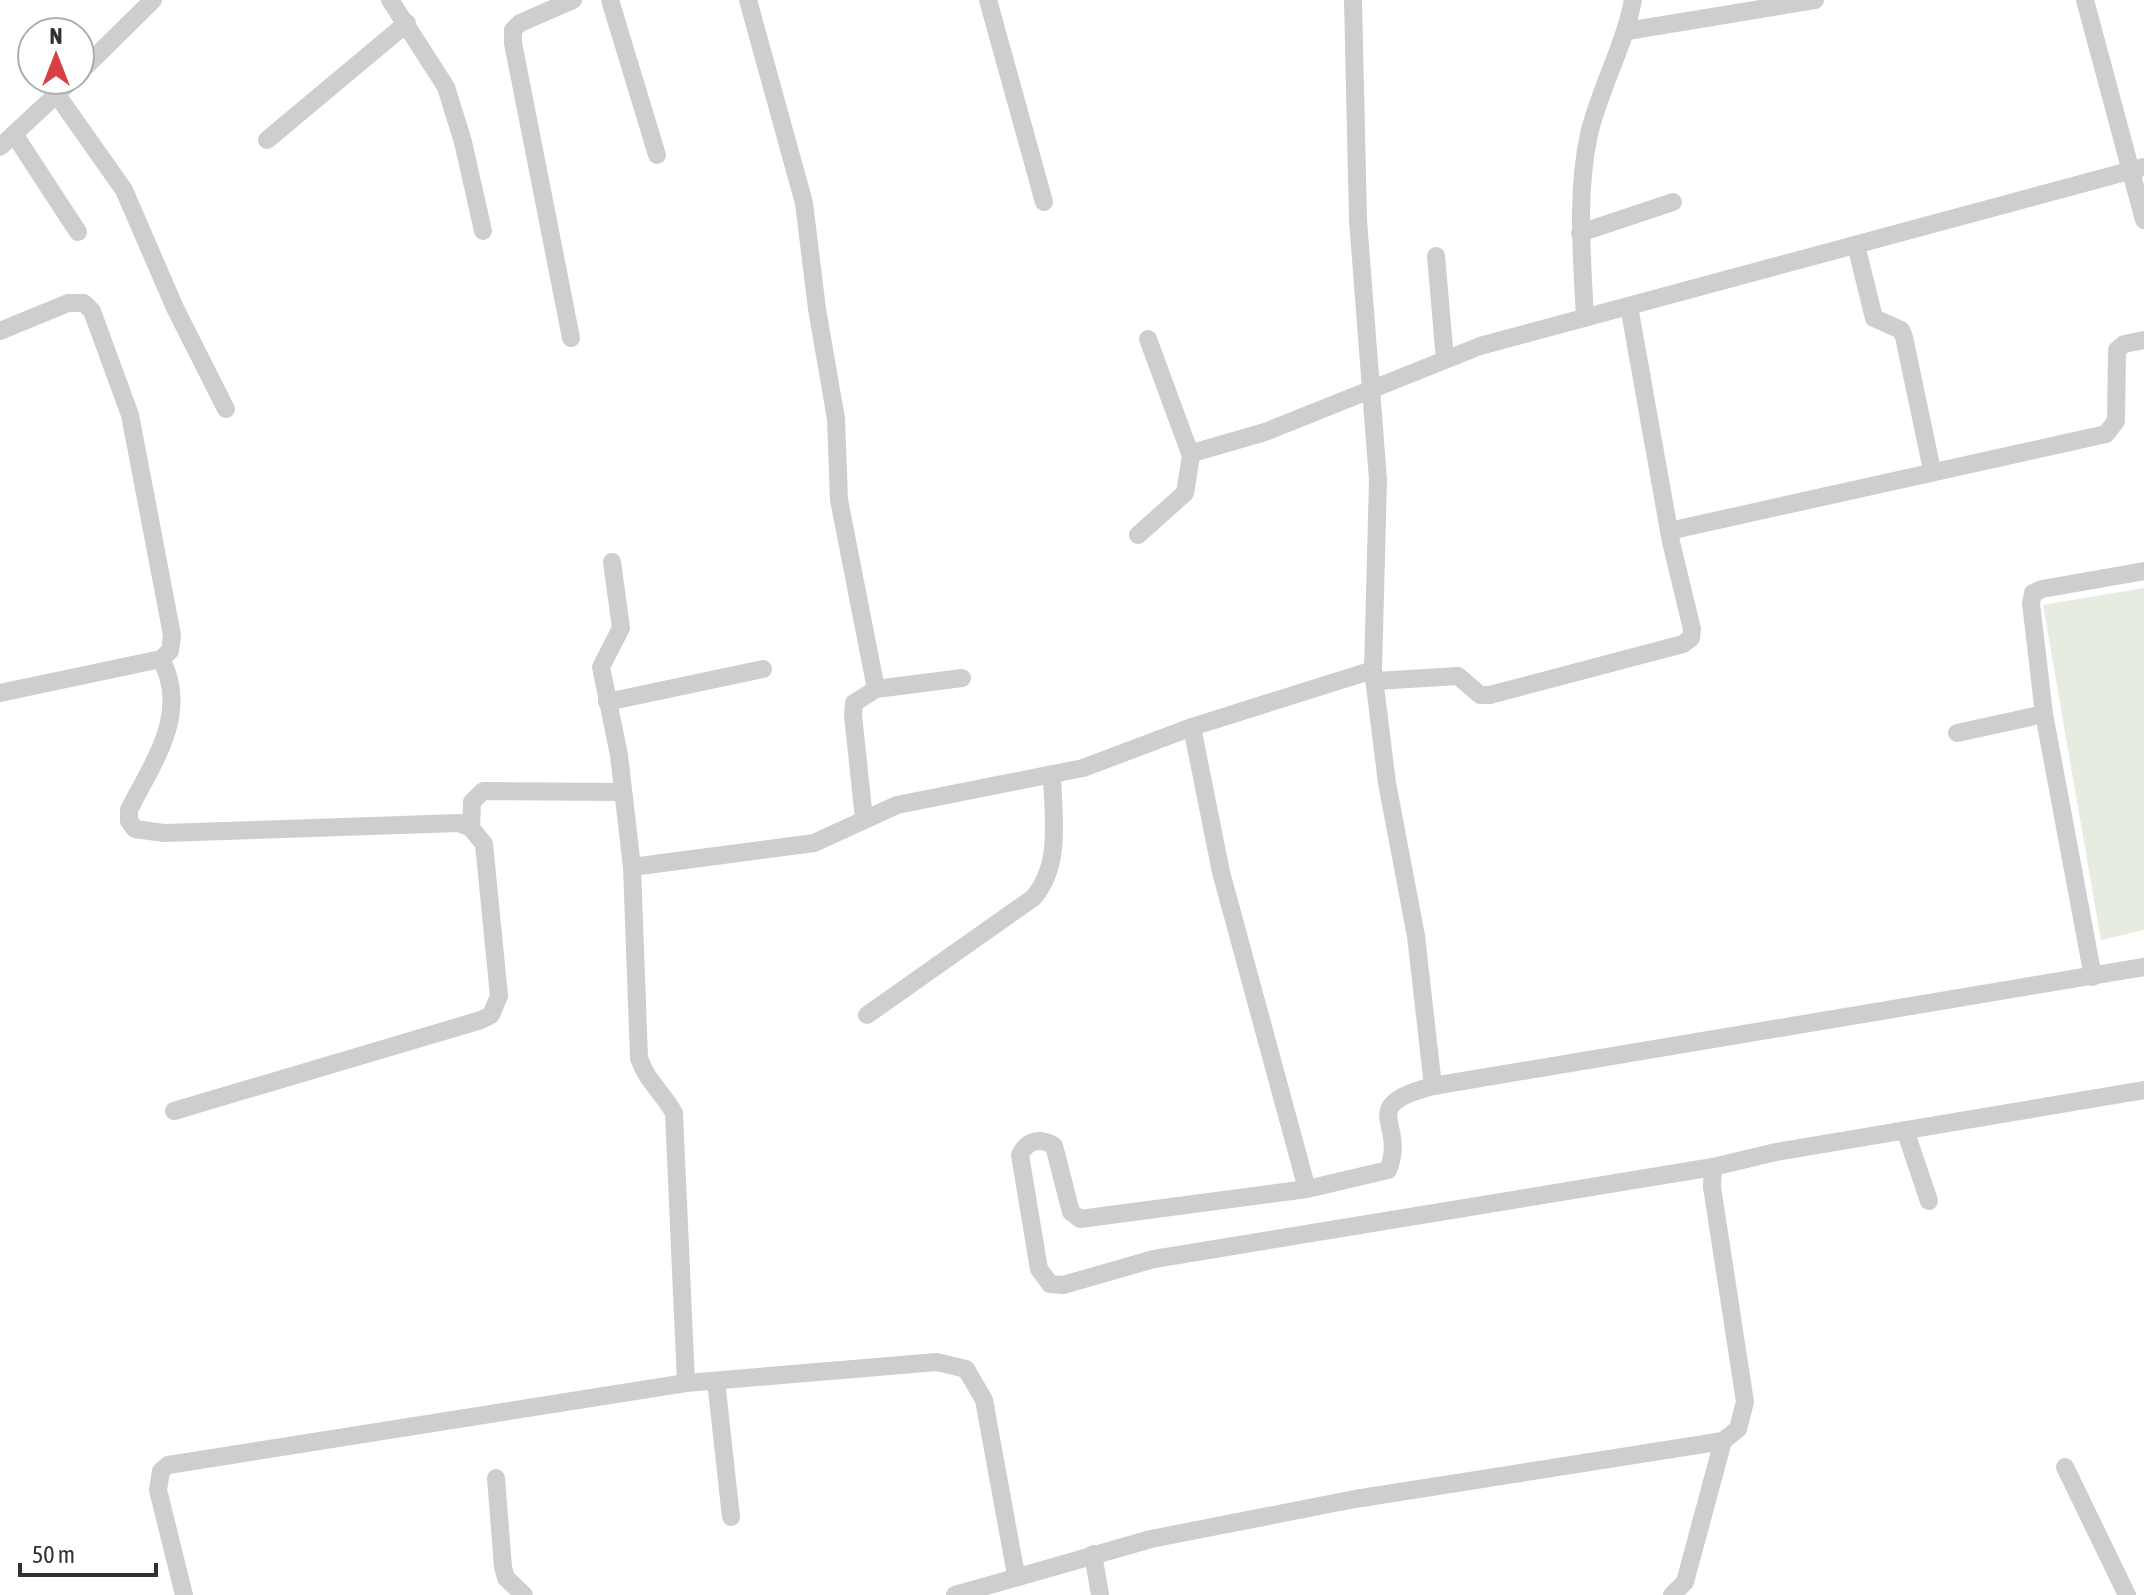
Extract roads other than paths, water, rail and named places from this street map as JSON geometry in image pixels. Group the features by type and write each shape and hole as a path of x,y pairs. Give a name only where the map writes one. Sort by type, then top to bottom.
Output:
{"street":[{"path":"96,56 153,0"},
{"path":"390,0 446,87 463,142 483,231"},
{"path":"610,0 657,155"},
{"path":"748,0 804,203 817,309 836,419 839,500 876,689"},
{"path":"988,0 1044,202"},
{"path":"1353,0 1358,220 1368,389 1378,480 1374,675 1387,783 1416,936 1433,1086"},
{"path":"1585,318 1580,233 1590,129 1627,31 1633,0"},
{"path":"1627,31 1815,0"},
{"path":"2085,0 2137,169 2144,220"},
{"path":"562,2 520,23 513,30 513,43 571,338"},
{"path":"267,140 407,23"},
{"path":"56,96 7,140 78,232"},
{"path":"58,96 124,190 175,308 226,409"},
{"path":"1191,456 1205,448 1265,432 1480,346 2137,169"},
{"path":"1580,233 1673,202"},
{"path":"1856,245 1874,318 1901,330 1904,337 1932,470"},
{"path":"1436,256 1445,360"},
{"path":"0,331 68,303 84,303 97,321 130,415 170,625 170,651 161,659 0,693"},
{"path":"632,867 814,843 897,805 935,795 1052,776 1192,727 1374,675 1458,676 1485,695 1683,644 1691,638 1692,629 1669,531 1629,306"},
{"path":"1138,535 1185,493 1191,456 1148,339"},
{"path":"1669,531 1932,470 2106,434 2114,429 2116,421 2117,350 2124,344 2144,340"},
{"path":"612,562 621,628 601,667 623,792 632,867 639,1058 644,1075 665,1097 674,1113 686,1383"},
{"path":"2093,977 2044,714 2031,613 2033,593 2144,571"},
{"path":"161,659 170,677 173,710 169,729 129,810 129,821 135,829 164,833 459,823 471,828 484,844 499,996 491,1015 174,1111"},
{"path":"607,702 763,669"},
{"path":"864,819 854,703 876,689 962,678"},
{"path":"1957,733 2044,714"},
{"path":"1192,727 1221,872 1307,1189"},
{"path":"867,1015 1033,898 1046,884 1053,839 1052,776"},
{"path":"471,828 472,802 483,791 623,792"},
{"path":"2144,967 1433,1086 1401,1094 1392,1101 1389,1113 1392,1161 1388,1170 1307,1189 1080,1219 1071,1212 1054,1146 1047,1141 1036,1141 1025,1146 1020,1155 1039,1269 1050,1284 1063,1285 1154,1259 1713,1167 1776,1152 2144,1090"},
{"path":"1905,1130 1929,1201"},
{"path":"955,1595 1093,1554 1355,1499 1723,1441 1738,1429 1745,1402 1712,1187 1713,1167"},
{"path":"184,1595 158,1490 161,1471 168,1465 686,1383 937,1362 966,1369 976,1381 984,1400 1016,1575"},
{"path":"716,1381 731,1517"},
{"path":"1672,1595 1685,1582 1723,1441"},
{"path":"2065,1467 2127,1595"},
{"path":"496,1478 503,1567 506,1578 524,1595"},
{"path":"1093,1554 1100,1595"}]}
